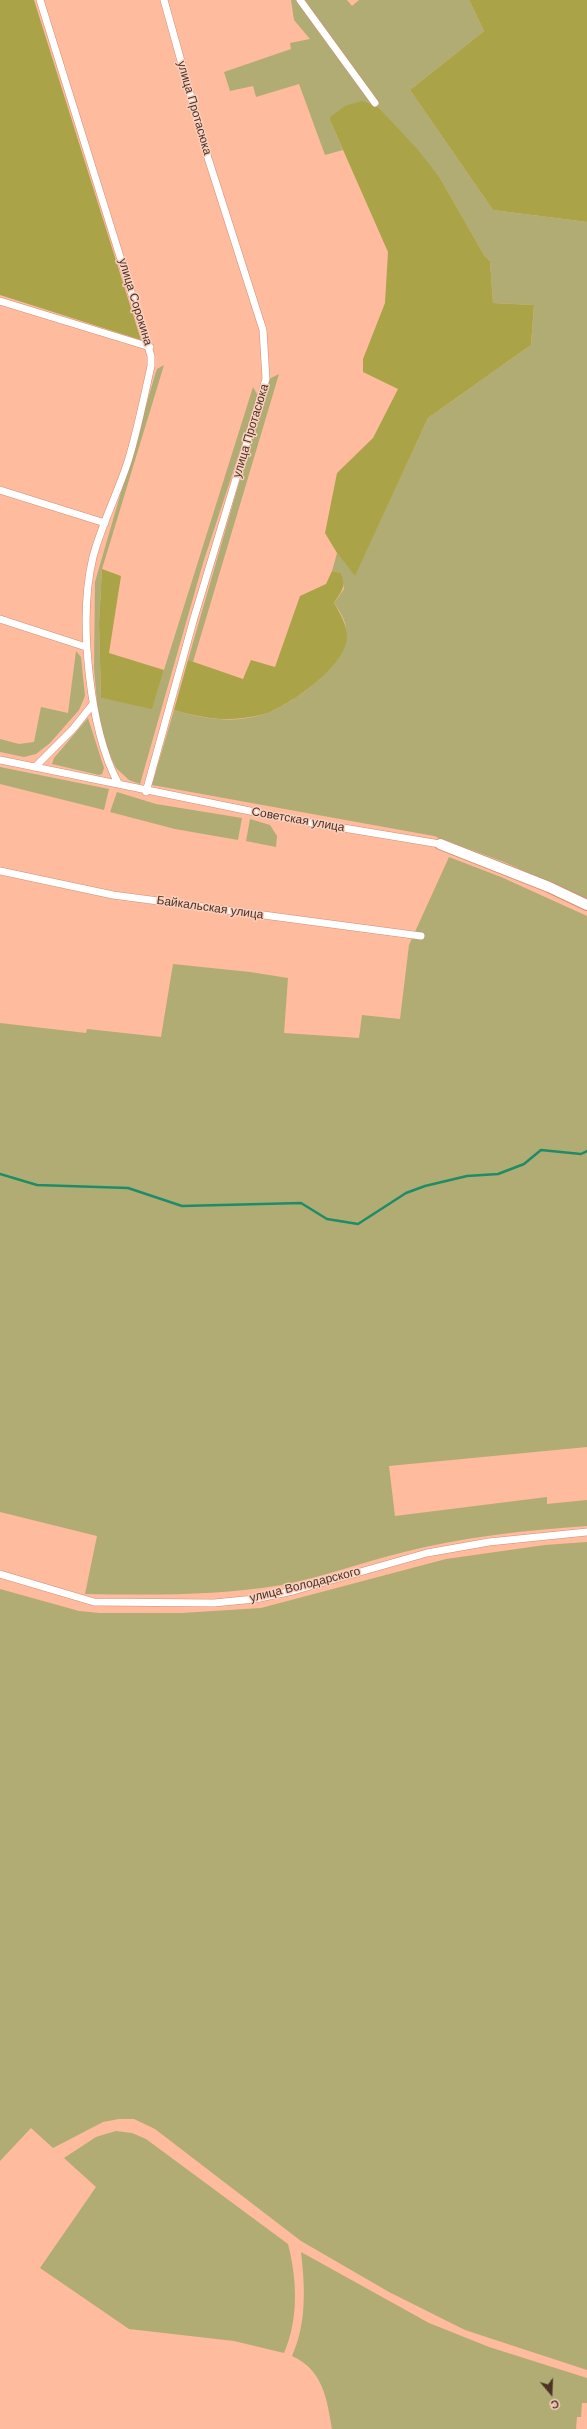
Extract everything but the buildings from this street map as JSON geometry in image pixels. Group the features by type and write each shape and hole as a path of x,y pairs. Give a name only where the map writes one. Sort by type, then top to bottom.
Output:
{"street":[{"name":"улица Сорокина","path":"40,0 150,347 151,366 129,458 93,558 90,577 86,647 93,704 110,767 118,783"},
{"name":"улица Протасюка","path":"146,792 194,618 266,379 263,330 208,158 164,0"},
{"path":"300,0 375,104"},
{"path":"0,301 150,347"},
{"path":"0,490 105,523"},
{"path":"0,619 86,647"},
{"path":"35,767 73,729 93,704"},
{"name":"Советская улица","path":"0,760 118,783 146,792 289,819 440,844 549,887 587,905"},
{"name":"Байкальская улица","path":"0,871 114,895 421,936"},
{"name":"улица Володарского","path":"0,1574 103,1603 214,1603 255,1599 293,1591 427,1553 489,1542 587,1532"}],"shaded area":[{"path":"0,0 34,0 141,340 0,295"},
{"path":"291,0 347,0 352,6 359,0 469,0 484,31 410,90 493,210 587,222 587,899 504,862 434,836 152,785 174,710 207,718 230,720 264,714 276,709 304,692 318,681 330,668 339,655 345,642 346,628 343,618 334,603 344,589 341,573 332,571 337,553 355,575 428,418 531,345 534,305 493,303 490,261 484,255 440,178 378,107 329,118 343,150 325,155 299,84 256,97 253,86 230,91 224,72 291,49 290,43 310,39 294,20"},
{"path":"469,0 587,0 587,222 493,210 410,90 484,31"},
{"path":"362,101 378,107 418,150 440,178 484,255 490,261 493,303 534,305 531,345 428,418 355,576 337,553 325,533 337,473 373,438 398,389 363,372 363,359 385,303 388,252 329,118 345,106"},
{"path":"164,365 102,569 99,623 101,698 152,708 253,387 258,396 203,563 140,784 129,780 116,768 108,751 98,715 94,668 95,582 155,375 157,369"},
{"path":"279,374 193,662 188,660 269,379"},
{"path":"102,569 121,576 109,653 164,670 152,709 101,698 99,623"},
{"path":"332,571 341,573 343,586 334,603 341,615 347,637 344,648 337,660 315,683 288,703 275,710 252,717 219,719 197,716 174,710 188,660 243,679 251,660 275,667 300,596 326,584"},
{"path":"76,651 81,657 85,696 79,710 50,743 36,754 24,757 0,752 0,739 19,744 34,742 41,707 68,713"},
{"path":"88,718 104,768 102,774 99,775 52,764 54,758"},
{"path":"0,767 109,789 104,810 0,784"},
{"path":"117,792 156,804 242,818 238,840 175,829 110,812"},
{"path":"250,819 270,825 277,836 276,847 246,841"},
{"path":"449,857 501,877 587,916 587,1447 389,1466 395,1516 547,1497 547,1504 587,1500 587,1526 518,1532 449,1542 389,1556 297,1582 257,1589 183,1594 85,1594 97,1536 0,1512 0,1023 86,1033 87,1029 161,1037 173,964 250,972 288,978 284,1033 359,1038 362,1015 400,1019 409,945"},
{"path":"587,1542 587,2370 465,2330 389,2292 301,2241 155,2129 134,2119 119,2119 103,2122 53,2148 31,2128 0,2161 0,1589 79,1611 100,1613 182,1613 261,1608 446,1559 545,1545"},
{"path":"116,2131 132,2133 146,2139 288,2244 295,2285 295,2299 292,2327 284,2353 234,2341 129,2329 40,2268 96,2187 64,2158 96,2137"},
{"path":"301,2252 429,2323 489,2347 587,2378 587,2403 582,2403 581,2417 577,2417 576,2429 332,2429 322,2386 311,2369 292,2356 300,2331 304,2305"}],"waterway":[{"path":"0,1174 37,1185 128,1188 182,1206 301,1203 327,1219 358,1224 406,1193 425,1186 467,1176 498,1174 524,1164 541,1150 581,1154 587,1151"}]}
